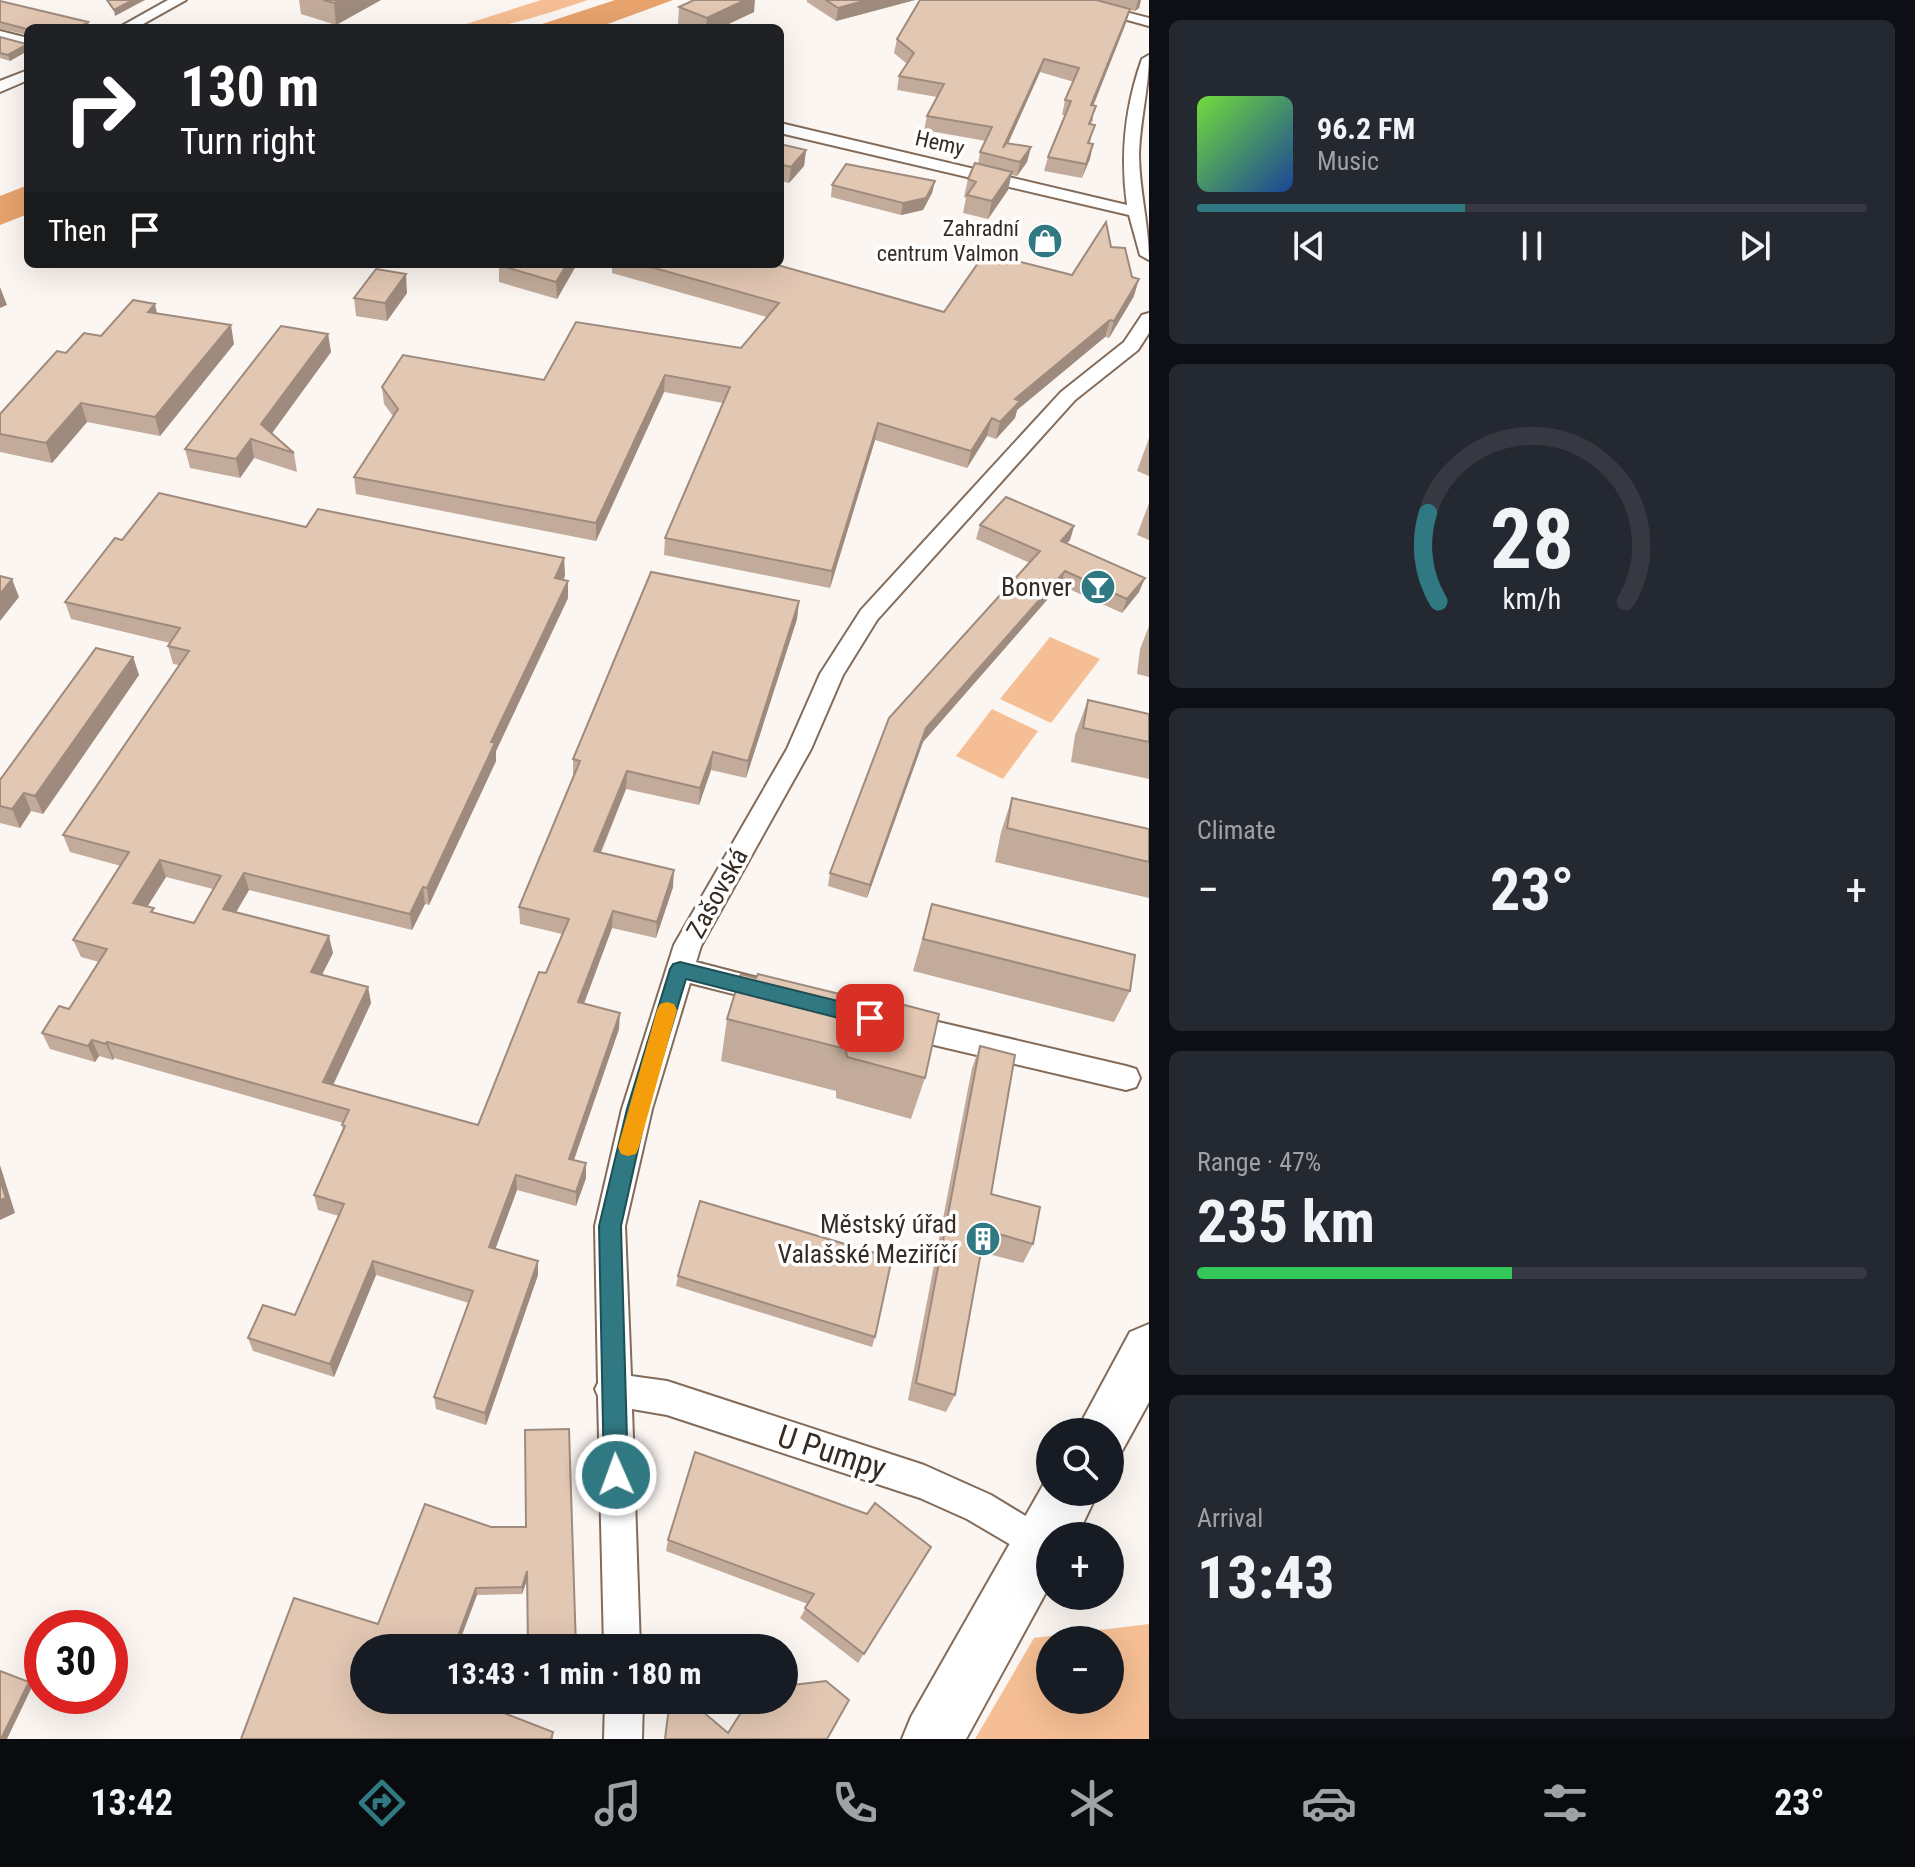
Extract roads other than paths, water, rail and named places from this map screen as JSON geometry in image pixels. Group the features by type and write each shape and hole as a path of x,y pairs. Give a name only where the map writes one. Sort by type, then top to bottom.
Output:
{"main road":[{"path":"1111,1418 1149,1350"},
{"path":"933,1739 1036,1551"}],"street":[{"path":"133,24 179,0"},
{"path":"1062,0 1149,22"},
{"path":"0,35 24,42"},
{"path":"1149,59 1136,112 1129,169 1149,255"},
{"path":"0,87 24,77"},
{"name":"Hemy","path":"784,129 1141,225"},
{"name":"Zašovská","path":"621,1634 612,1389 610,1226 637,1109 688,945 799,749 832,674 869,615 1068,396 1131,346 1149,319"},
{"path":"680,969 799,1000"},
{"path":"870,1018 1126,1078"},
{"name":"U Pumpy","path":"612,1389 667,1398 924,1482 979,1507 1036,1542"},
{"path":"623,1739 624,1714"}],"place":[{"name":"Zahradní centrum Valmon","path":"1045,241"},
{"name":"Bonver","path":"1098,587"},
{"name":"Městský úřad Valašské Meziříčí","path":"983,1239"}]}
